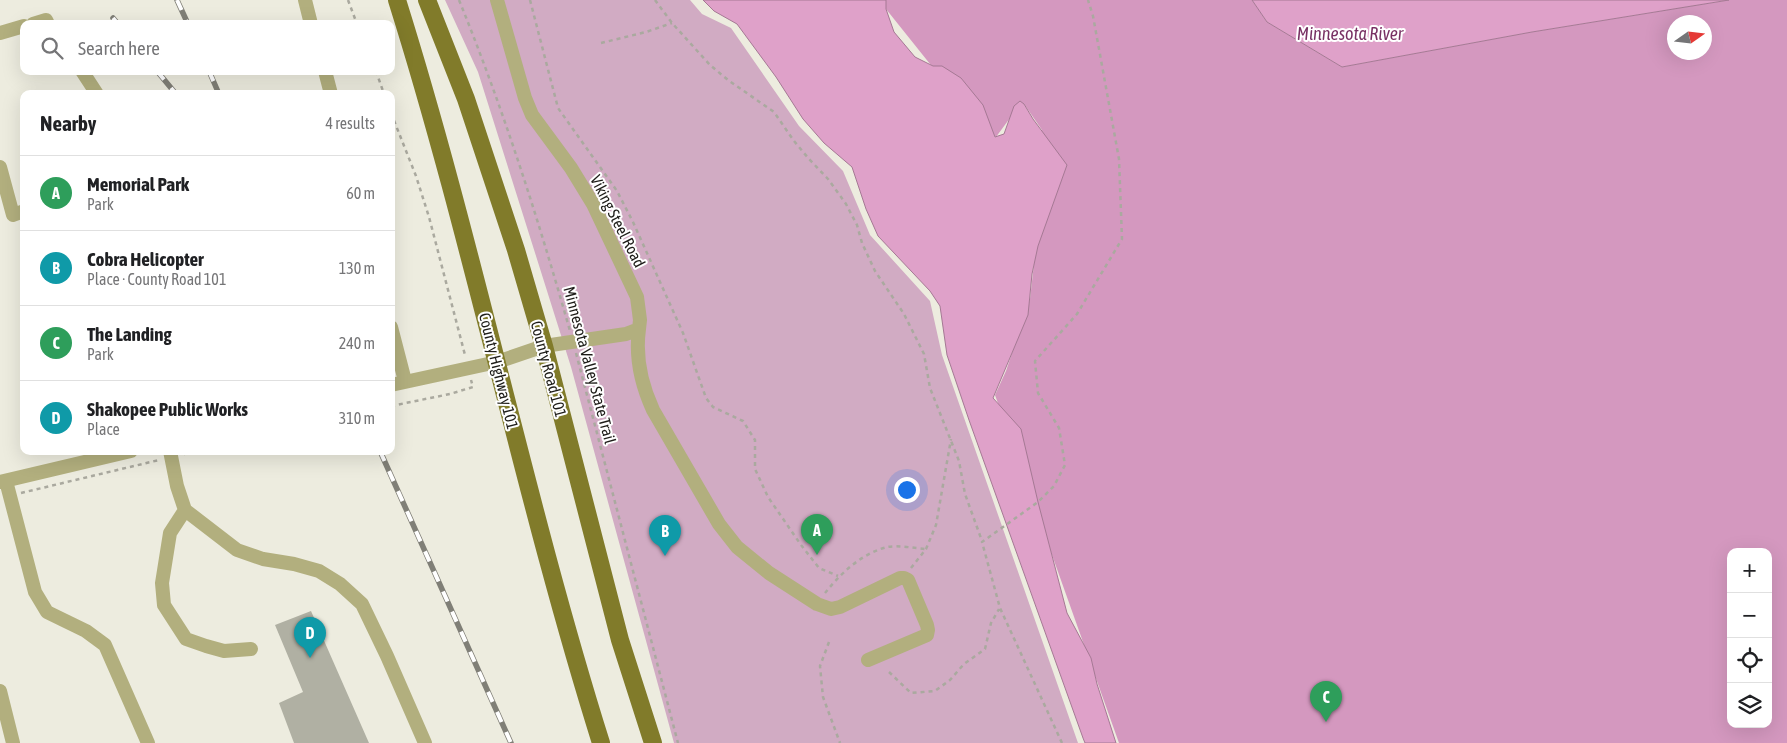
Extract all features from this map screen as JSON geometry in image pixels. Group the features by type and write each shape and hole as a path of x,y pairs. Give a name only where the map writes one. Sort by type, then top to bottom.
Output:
{"main road":[{"name":"County Highway 101","path":"397,0 471,260 550,571 601,743"},
{"name":"County Road 101","path":"427,0 466,99 505,215 544,346 620,640 653,743"}],"street":[{"path":"304,0 310,20"},
{"name":"Viking Steel Road","path":"497,0 525,98 532,115 593,204 637,297 640,320 638,329 638,364 653,410 719,524 737,547 760,567 817,604"},
{"path":"0,33 20,27"},
{"path":"85,75 95,90"},
{"path":"326,75 330,90"},
{"path":"0,167 13,215 20,212"},
{"path":"395,384 497,362 544,346 626,334 638,329"},
{"path":"395,342 405,381"},
{"path":"114,455 3,481 10,496 35,592 47,612 86,631 105,645 148,743"},
{"path":"171,455 185,510 237,550 263,559 294,564 319,571 340,584 362,604 425,743"},
{"path":"185,510 170,532 162,583 164,605 186,639 224,650 251,649"},
{"path":"817,604 831,609 840,607 900,578 908,580 928,626 927,635 868,660"},
{"path":"0,691 13,743"}],"path":[{"path":"348,0 356,20"},
{"name":"Minnesota Valley State Trail","path":"459,0 513,142 542,232 573,342 678,743"},
{"path":"530,0 558,108 617,191 629,214 683,333 706,398 713,407 743,421 755,440 755,469 768,497 819,568 838,576"},
{"path":"655,0 672,23 710,65 774,112 799,147 828,179 846,204 857,225 862,243 875,271 904,314 924,354 930,388 959,461 965,494 982,542 1000,608 1062,743"},
{"path":"982,542 1054,486 1065,465 1059,428 1038,393 1034,361 1077,314 1122,239 1119,159 1093,16 1088,0"},
{"path":"601,43 646,32 672,23"},
{"path":"377,75 383,90"},
{"path":"395,123 430,218 473,386 450,394 395,405"},
{"path":"904,578 926,548 936,525 951,438"},
{"path":"10,496 167,455"},
{"path":"817,604 838,576 858,560 888,547 926,548"},
{"path":"889,672 910,693 935,691 950,680 964,664 985,649 991,623 1000,608"},
{"path":"829,642 820,666 824,697 840,743"}],"shaded area":[{"path":"445,0 690,0 702,14 731,28 799,126 843,171 870,235 930,301 942,355 1078,743 674,743 571,367 478,72"},
{"path":"886,0 1252,0 1267,22 1342,67 1532,32 1729,0 1787,0 1787,743 1119,743 995,395 1006,371 1030,299 1034,264 1042,130 1024,104 1010,118 996,137 930,64 886,9"}],"water":[{"path":"703,0 886,0 886,9 894,32 915,57 933,66 942,66 961,78 983,105 995,137 1004,134 1014,106 1020,101 1067,165 1038,246 1032,274 1028,315 993,398 1021,429 1067,613 1091,658 1097,684 1116,743 1085,743 947,355 940,306 930,291 878,236 866,209 852,167 824,143 803,119 776,77 737,24 714,11"},
{"name":"Minnesota River","path":"1252,0 1729,0 1532,32 1342,67 1267,22"}],"building":[{"path":"311,611 369,743 294,743 279,703 303,692 275,625"}],"railway":[{"path":"177,0 186,20"},
{"path":"160,75 173,90"},
{"path":"211,75 217,90"},
{"path":"382,455 511,743"}],"place":[{"name":"Memorial Park","path":"817,555"},
{"name":"Cobra Helicopter","path":"665,556"},
{"name":"Shakopee Public Works","path":"310,658"},
{"name":"The Landing","path":"1326,722"}]}
